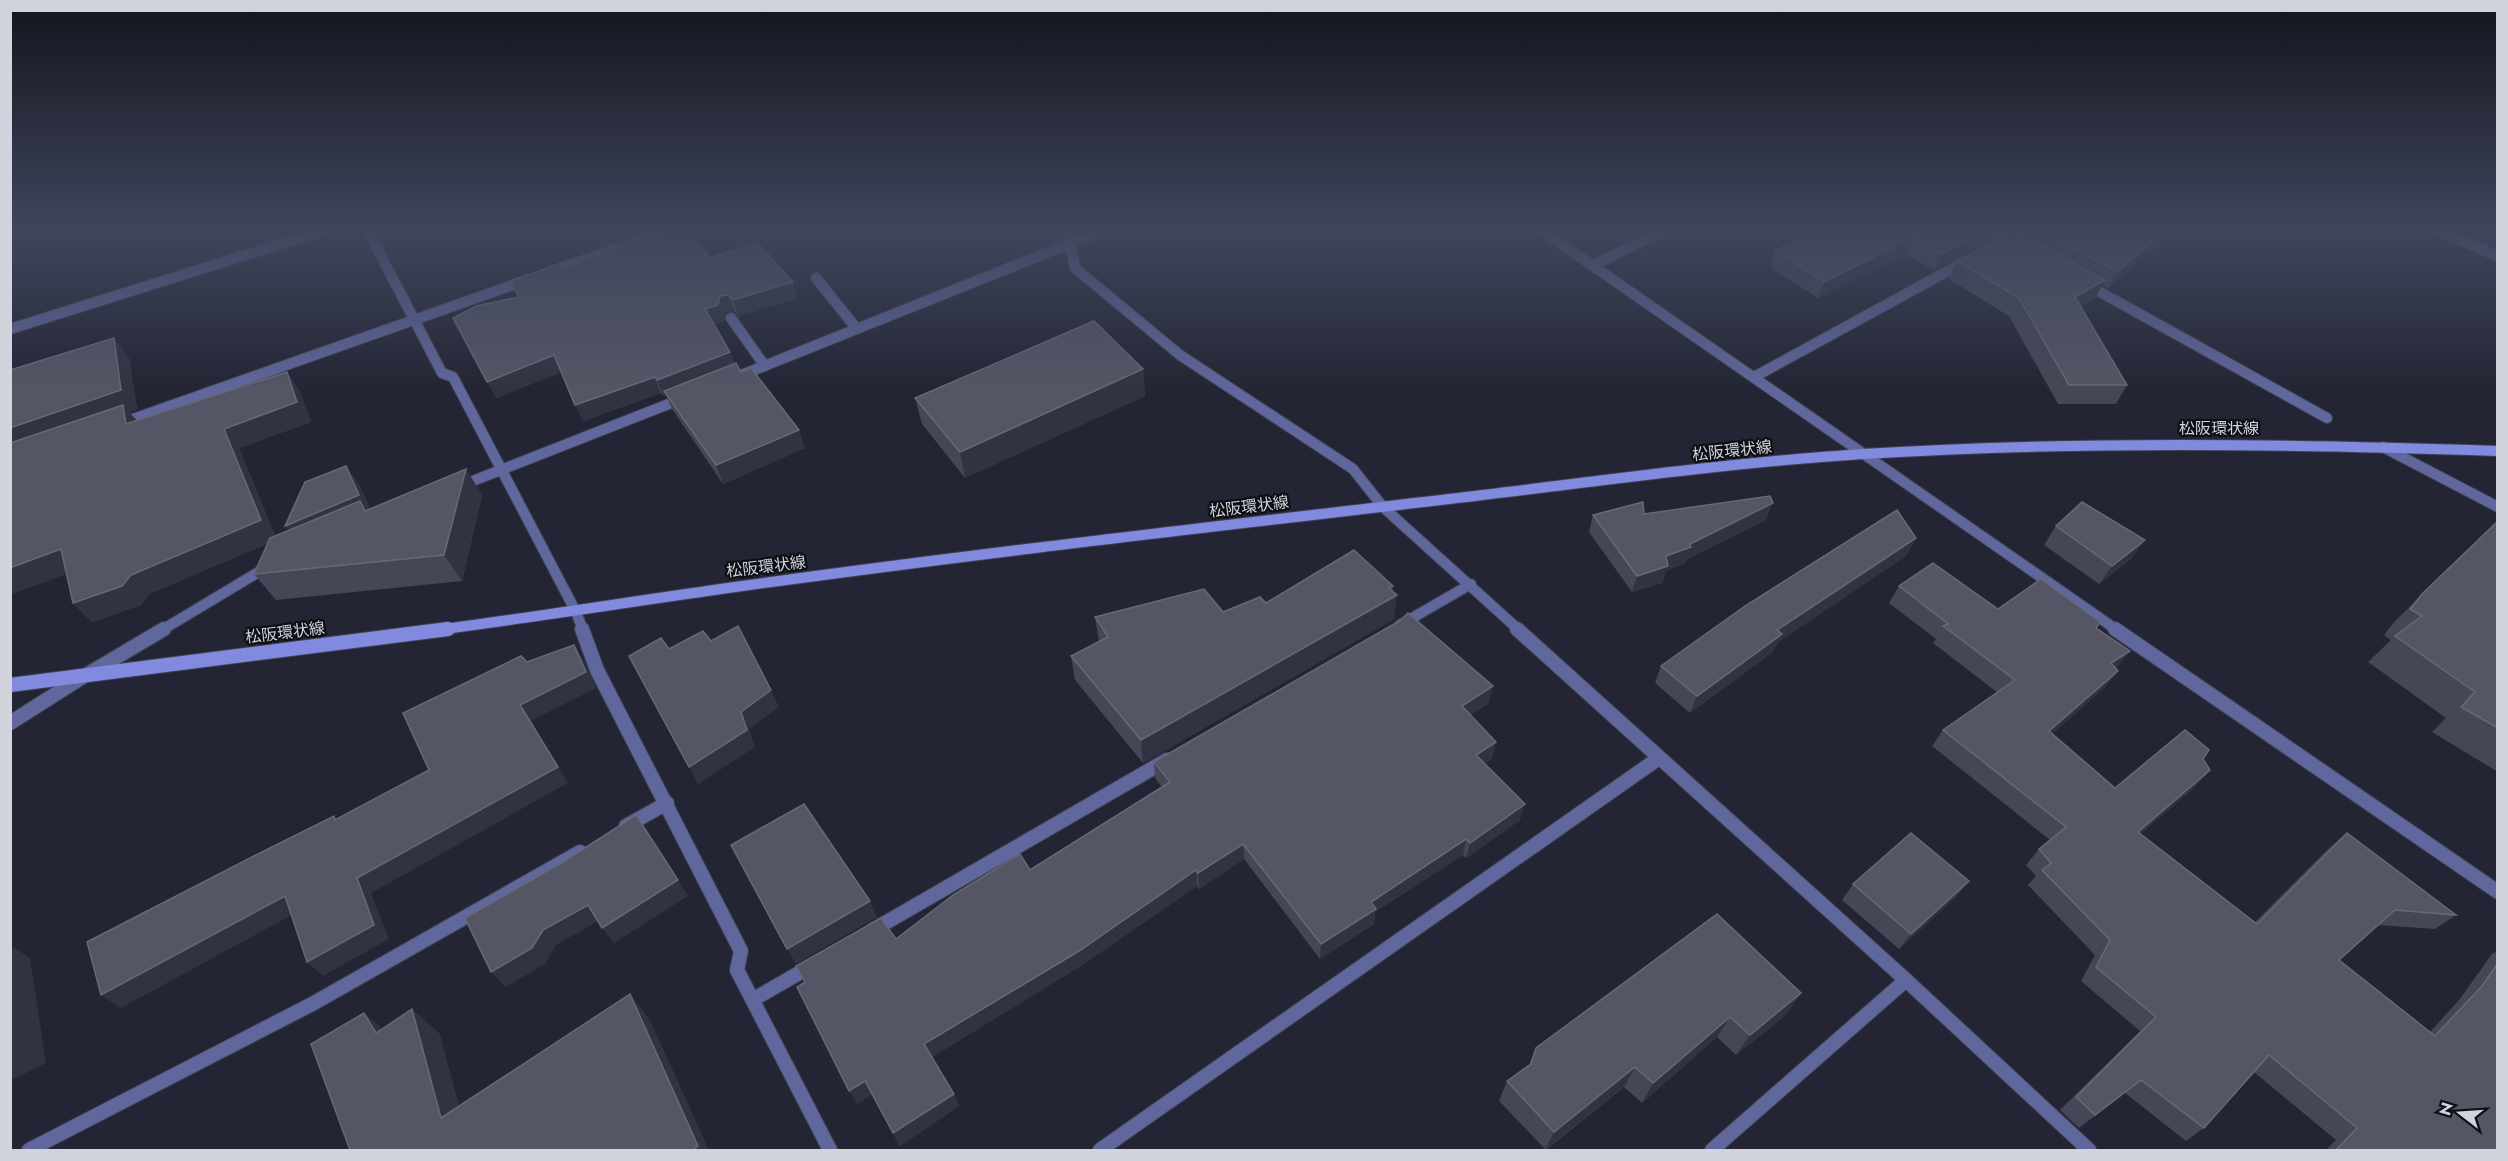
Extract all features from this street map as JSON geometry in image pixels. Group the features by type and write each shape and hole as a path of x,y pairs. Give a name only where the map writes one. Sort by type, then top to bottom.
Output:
{"main road":[{"name":"松阪環状線","path":"10,685 576,612 733,586 1693,470 1861,454 1984,447 2150,445 2383,447 2498,451"}],"street":[{"path":"10,329 156,283"},
{"path":"394,283 442,373 453,376 576,612 597,670 741,951 737,970 830,1150"},
{"path":"111,427 518,283"},
{"path":"820,283 857,329"},
{"path":"732,379 971,283"},
{"path":"1094,283 1180,355 1353,469 1383,507 1471,584 1659,758 1906,980 2089,1150"},
{"path":"1618,283 1861,454 2498,892"},
{"path":"1754,377 1926,283"},
{"path":"2084,283 2327,418"},
{"path":"731,318 765,366"},
{"path":"447,491 699,392"},
{"path":"2383,447 2498,507"},
{"path":"10,723 279,561"},
{"path":"1389,631 1471,584"},
{"path":"856,940 1184,750"},
{"path":"1100,1150 1659,758"},
{"path":"615,832 667,803"},
{"path":"29,1150 314,1003 594,844"},
{"path":"754,999 825,958"},
{"path":"1712,1150 1906,980"}],"building":[{"path":"511,283 789,283 733,300 728,295 720,296 718,305 705,309 730,352 657,380 655,377 575,405 554,355 487,382 453,318 476,306 519,297"},
{"path":"1994,283 2099,283 2075,297 2127,385 2069,385 2019,298"},
{"path":"1094,321 1143,369 960,452 915,398"},
{"path":"114,338 121,390 10,428 10,370"},
{"path":"736,363 741,372 751,368 799,430 716,465 664,391"},
{"path":"287,372 297,402 224,429 261,520 131,575 122,586 73,603 61,549 10,568 10,443 123,405 126,424"},
{"path":"346,466 359,495 285,526 305,482"},
{"path":"466,469 444,555 254,574 270,538 360,501 365,511"},
{"path":"1770,496 1773,503 1690,544 1691,547 1666,556 1668,566 1637,576 1593,515 1643,502 1644,514"},
{"path":"2082,502 2145,540 2112,566 2056,526"},
{"path":"1897,510 1916,538 1777,630 1782,634 1697,696 1661,666 1745,606"},
{"path":"2498,521 2498,728 2461,707 2475,692 2395,636 2422,616 2410,609 2422,594"},
{"path":"1354,550 1393,586 1389,588 1397,595 1141,740 1071,656 1108,637 1095,617 1204,589 1223,612 1260,597 1266,603"},
{"path":"1933,563 1998,609 2041,579 2100,622 2096,628 2130,651 2111,663 2118,671 2049,731 2115,788 2185,730 2209,750 2203,759 2210,770 2138,832 2257,924 2347,833 2456,915 2395,910 2339,960 2435,1036 2482,986 2498,963 2498,1150 2336,1150 2357,1128 2269,1055 2204,1128 2141,1080 2095,1115 2076,1097 2156,1017 2096,967 2110,940 2042,870 2051,863 2039,849 2066,827 1943,730 2015,680 1943,626 1948,624 1899,586"},
{"path":"1408,613 1493,686 1462,706 1496,742 1476,755 1525,804 1470,843 1466,839 1371,902 1376,909 1321,944 1243,844 1198,873 1196,870 1079,951 924,1044 954,1094 893,1133 865,1081 849,1091 797,987 805,982 796,966 881,918 896,939 953,895 1020,854 1030,870 1170,782 1154,762 1401,620"},
{"path":"738,626 771,690 741,712 747,730 689,767 629,656 661,638 669,649 703,631 711,641"},
{"path":"574,645 586,672 520,705 558,767 357,878 374,925 307,962 285,896 101,995 87,942 334,816 335,820 429,770 403,713 521,656 527,662"},
{"path":"804,804 870,901 787,949 731,845"},
{"path":"636,815 678,880 602,928 588,905 543,930 532,948 491,972 465,918 563,862"},
{"path":"1911,833 1969,881 1911,934 1853,884"},
{"path":"1717,914 1801,993 1750,1035 1730,1017 1653,1083 1635,1067 1554,1132 1507,1081 1531,1064 1536,1048"},
{"path":"630,994 698,1146 693,1150 350,1150 311,1044 364,1013 376,1033 412,1009 441,1118"}]}
